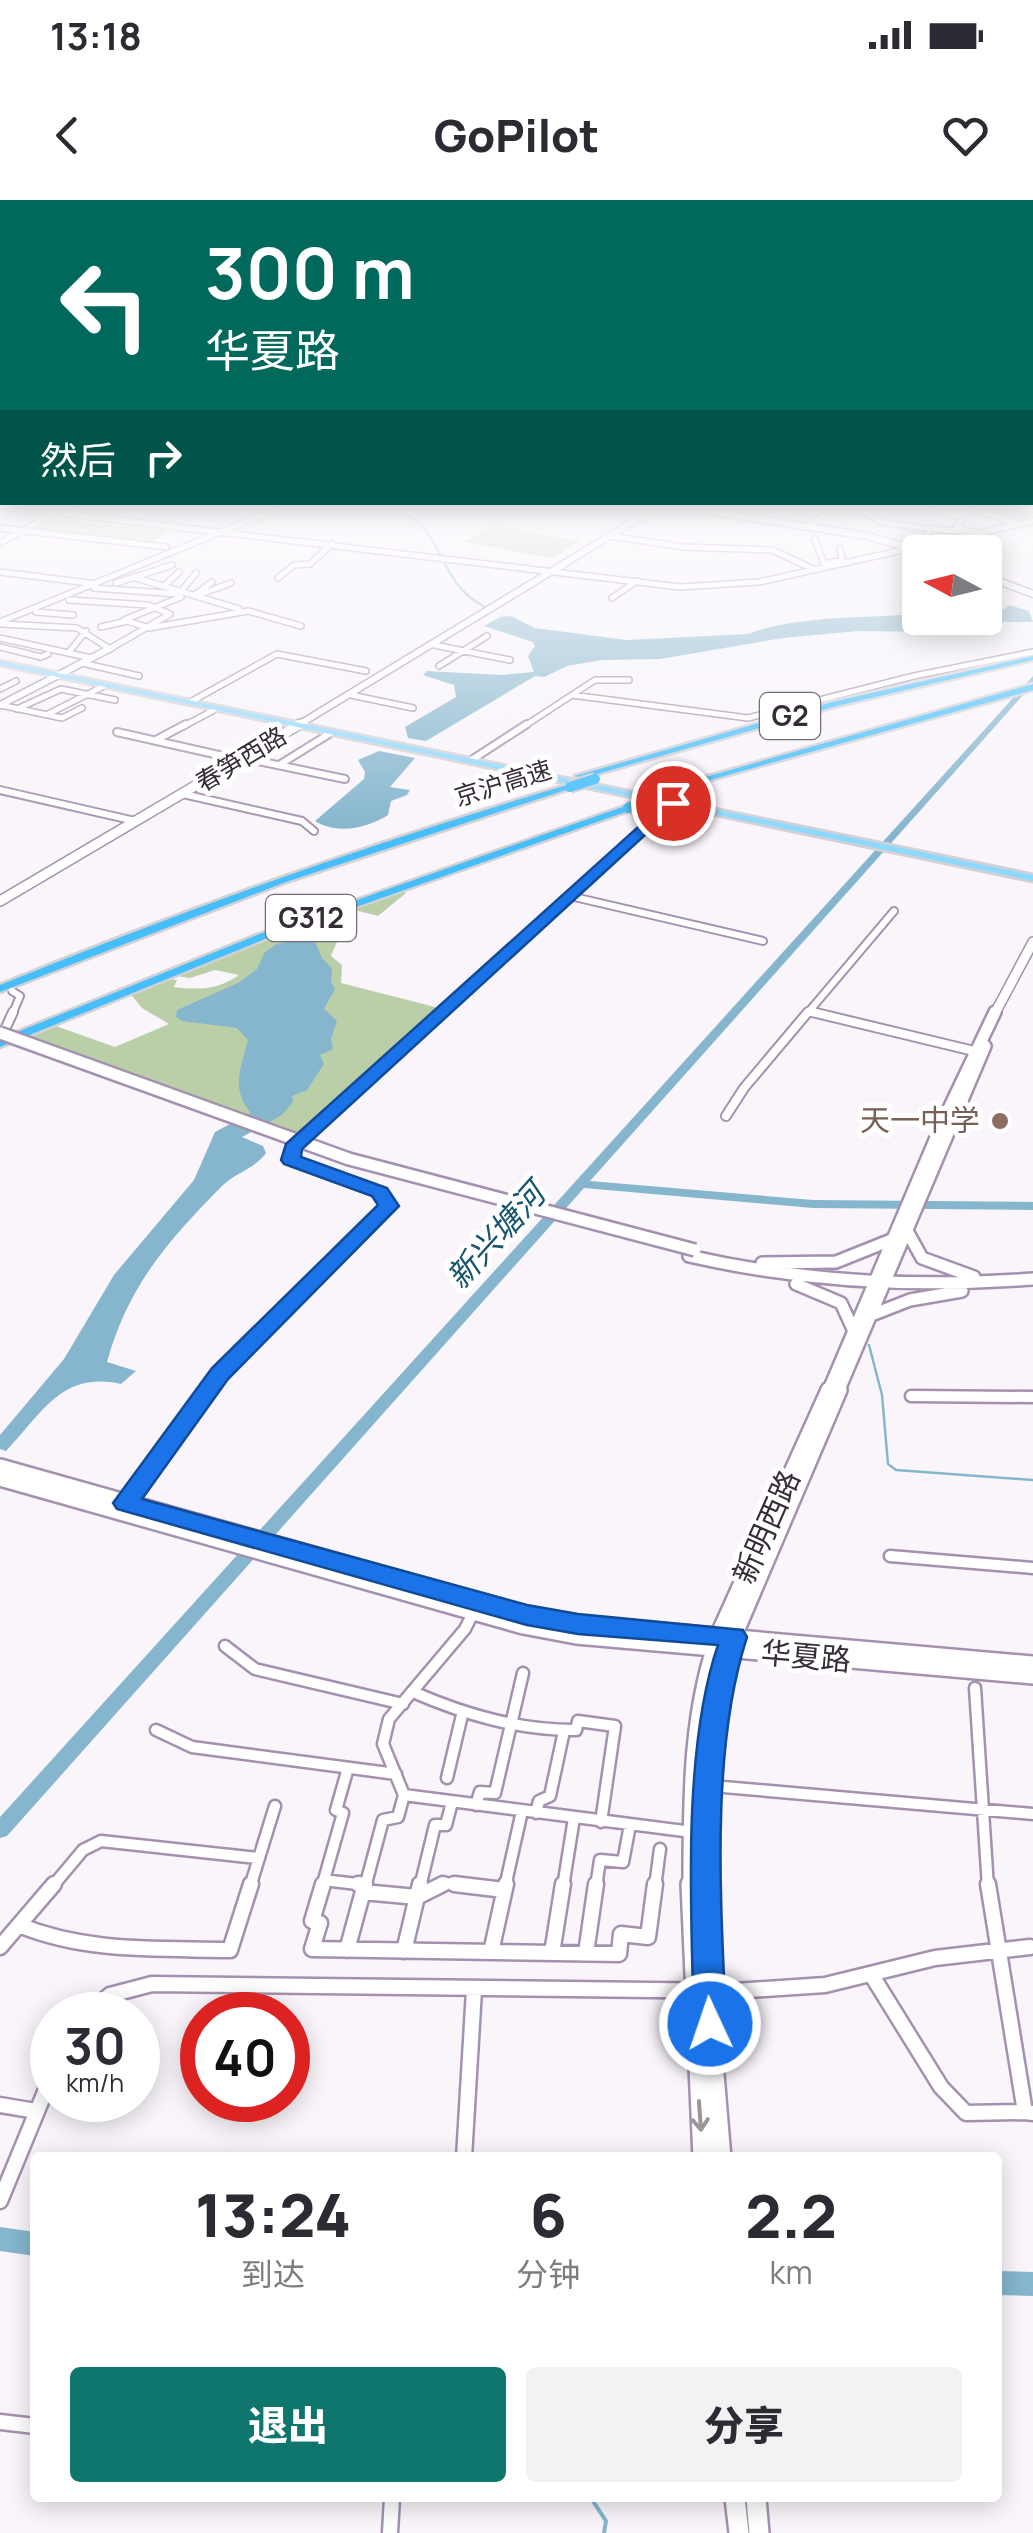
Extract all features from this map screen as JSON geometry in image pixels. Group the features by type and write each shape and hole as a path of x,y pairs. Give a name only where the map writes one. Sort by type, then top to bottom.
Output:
{"highway":[{"name":"京沪高速","path":"6,990 266,886 428,830 737,736 1033,658"},
{"name":"京沪高速","path":"0,980 272,878 580,776 817,709 1006,667"},
{"name":"G312","path":"1,1037 260,937 622,807 1033,689"}],"main road":[{"name":"春笋西路","path":"0,899 232,758 434,645 477,615"},
{"name":"春笋西路","path":"132,820 244,758 477,615"},
{"path":"0,704 112,648"},
{"path":"0,661 214,710 473,759 1033,876"},
{"path":"59,675 329,734 1033,876"},
{"name":"新明西路","path":"720,2152 699,1990 710,1786 723,1643 853,1332 905,1223 974,1051 1033,942"},
{"name":"新明西路","path":"914,1196 1000,1010 1033,956"},
{"path":"1,1037 343,1164 692,1253 766,1268 881,1279 993,1282"},
{"path":"905,1223 922,1258 974,1277"},
{"name":"新明西路","path":"703,2152 692,1832 705,1679 869,1316 892,1240 905,1223"},
{"path":"766,1268 836,1262 892,1240"},
{"path":"766,1268 842,1303 853,1320 853,1332"},
{"path":"881,1279 1033,1275"},
{"path":"869,1316 910,1300 1033,1275"},
{"name":"华夏路","path":"0,1468 473,1613 576,1636 1033,1664"},
{"name":"华夏路","path":"0,1478 122,1507"},
{"name":"华夏路","path":"275,1552 527,1615 578,1624 1033,1676"},
{"path":"735,2502 738,2533"},
{"path":"756,2502 760,2533"}],"street":[{"path":"0,624 27,615"},
{"path":"11,650 53,615"},
{"path":"66,632 63,625 71,615"},
{"path":"127,621 133,615"},
{"path":"0,624 86,631 112,648 169,615"},
{"path":"172,615 185,620"},
{"path":"101,626 127,621 149,628 222,615"},
{"path":"263,615 301,626"},
{"path":"2,642 18,626"},
{"path":"59,659 70,653 86,631"},
{"path":"2,642 11,650 41,656 66,632"},
{"path":"439,666 487,636"},
{"path":"2,642 91,658"},
{"path":"434,645 510,660"},
{"path":"192,701 277,654 366,671"},
{"path":"572,695 748,718 914,676 1033,658"},
{"path":"82,663 139,676"},
{"path":"473,759 598,679 629,680"},
{"path":"0,689 16,681"},
{"path":"46,715 104,686"},
{"path":"17,709 57,689 115,700"},
{"path":"350,695 413,708"},
{"path":"0,704 62,718 82,708"},
{"path":"156,740 214,710"},
{"path":"117,732 232,758"},
{"path":"279,765 329,734"},
{"path":"244,758 344,779"},
{"path":"0,790 132,820"},
{"path":"183,794 302,822 314,830"},
{"path":"122,1507 220,1374 388,1206 380,1192 291,1160 293,1148 673,803"},
{"path":"570,896 763,941"},
{"path":"726,1116 744,1088 894,910"},
{"path":"1,1037 20,996 6,990"},
{"path":"811,1012 974,1051"},
{"path":"911,1396 1033,1397"},
{"path":"890,1556 1033,1568"},
{"path":"347,1950 383,1820 398,1817 404,1795 384,1744 389,1719 465,1630 473,1613"},
{"path":"225,1646 256,1669 403,1704"},
{"path":"476,1805 480,1792 495,1793 524,1672"},
{"path":"871,1974 941,2087 966,2112 1029,2112 998,1950 980,1807 975,1688"},
{"path":"413,1692 462,1715 564,1730 576,1730 578,1721 614,1726 601,1822"},
{"path":"447,1778 462,1715"},
{"path":"156,1730 192,1747 396,1774"},
{"path":"490,1952 504,1890 529,1812 550,1796 564,1730"},
{"path":"348,1768 336,1810 343,1813 312,1921 320,1923 312,1950 619,1954 620,1934 648,1937 660,1849"},
{"path":"710,1786 1033,1814"},
{"path":"404,1795 692,1832"},
{"path":"404,1950 435,1825 446,1824 452,1802"},
{"path":"19,1926 45,1938 74,1942 230,1950 276,1806"},
{"path":"552,1953 574,1818"},
{"path":"586,1953 600,1860 623,1862 630,1826"},
{"path":"0,1948 83,1850 100,1840 257,1858"},
{"path":"324,1880 417,1897 445,1882 504,1890"},
{"path":"121,1992 152,1984 474,1990 699,1990 825,1985 935,1958 1030,1947"},
{"path":"464,2152 474,1990"},
{"path":"0,2104 30,2110"},
{"path":"0,2201 32,2122"},
{"path":"0,2422 30,2425"},
{"path":"390,2533 392,2502"}],"green space":[{"path":"397,889 406,893 378,916 351,909 331,956 342,965 341,983 439,1008 299,1134 22,1035 53,1025 115,1047 169,1024 142,1008 129,992 163,978 177,980 174,987 183,988 224,984 239,975 215,970 190,978 171,975"}],"water":[{"path":"900,615 902,632 783,638 660,659 602,660 567,666 544,677 535,676 426,741 408,738 405,727 456,697 454,685 423,675 427,671 501,675 534,672 528,656 535,646 533,642 484,626 500,617 511,616 535,628 626,640 748,634 803,621"},
{"path":"1002,615 1030,615 1033,622 1002,622"},
{"path":"379,751 415,758 390,787 410,790 407,795 391,801 388,815 362,826 342,829 315,821 364,779 365,772 358,760"},
{"path":"313,937 322,958 332,968 335,989 324,1009 337,1021 331,1039 333,1049 320,1055 324,1064 307,1090 292,1096 293,1102 282,1115 242,1137 263,1146 266,1153 227,1181 202,1207 167,1246 138,1288 107,1362 136,1371 121,1384 101,1382 68,1389 43,1409 6,1451 0,1449 0,1435 64,1359 114,1275 194,1180 215,1132 251,1113 239,1086 248,1040 237,1028 182,1021 176,1017 177,1010 238,983 257,969 265,952 277,944"}],"waterway":[{"name":"新兴塘河","path":"0,1830 1033,679"},
{"path":"580,1184 813,1204 1033,1206"},
{"path":"869,1345 882,1395 888,1464 896,1470 1033,1480"},
{"path":"0,2239 30,2243"},
{"path":"1002,2283 1033,2284"},
{"path":"594,2502 606,2521 604,2533"}],"place":[{"name":"天一中学","path":"1000,1121"}],"route":[{"path":"673,803 293,1148 291,1160 380,1192 388,1206 220,1374 126,1503 527,1615 578,1624 734,1637 718,1683 710,1786 706,1896 710,2024"}]}
